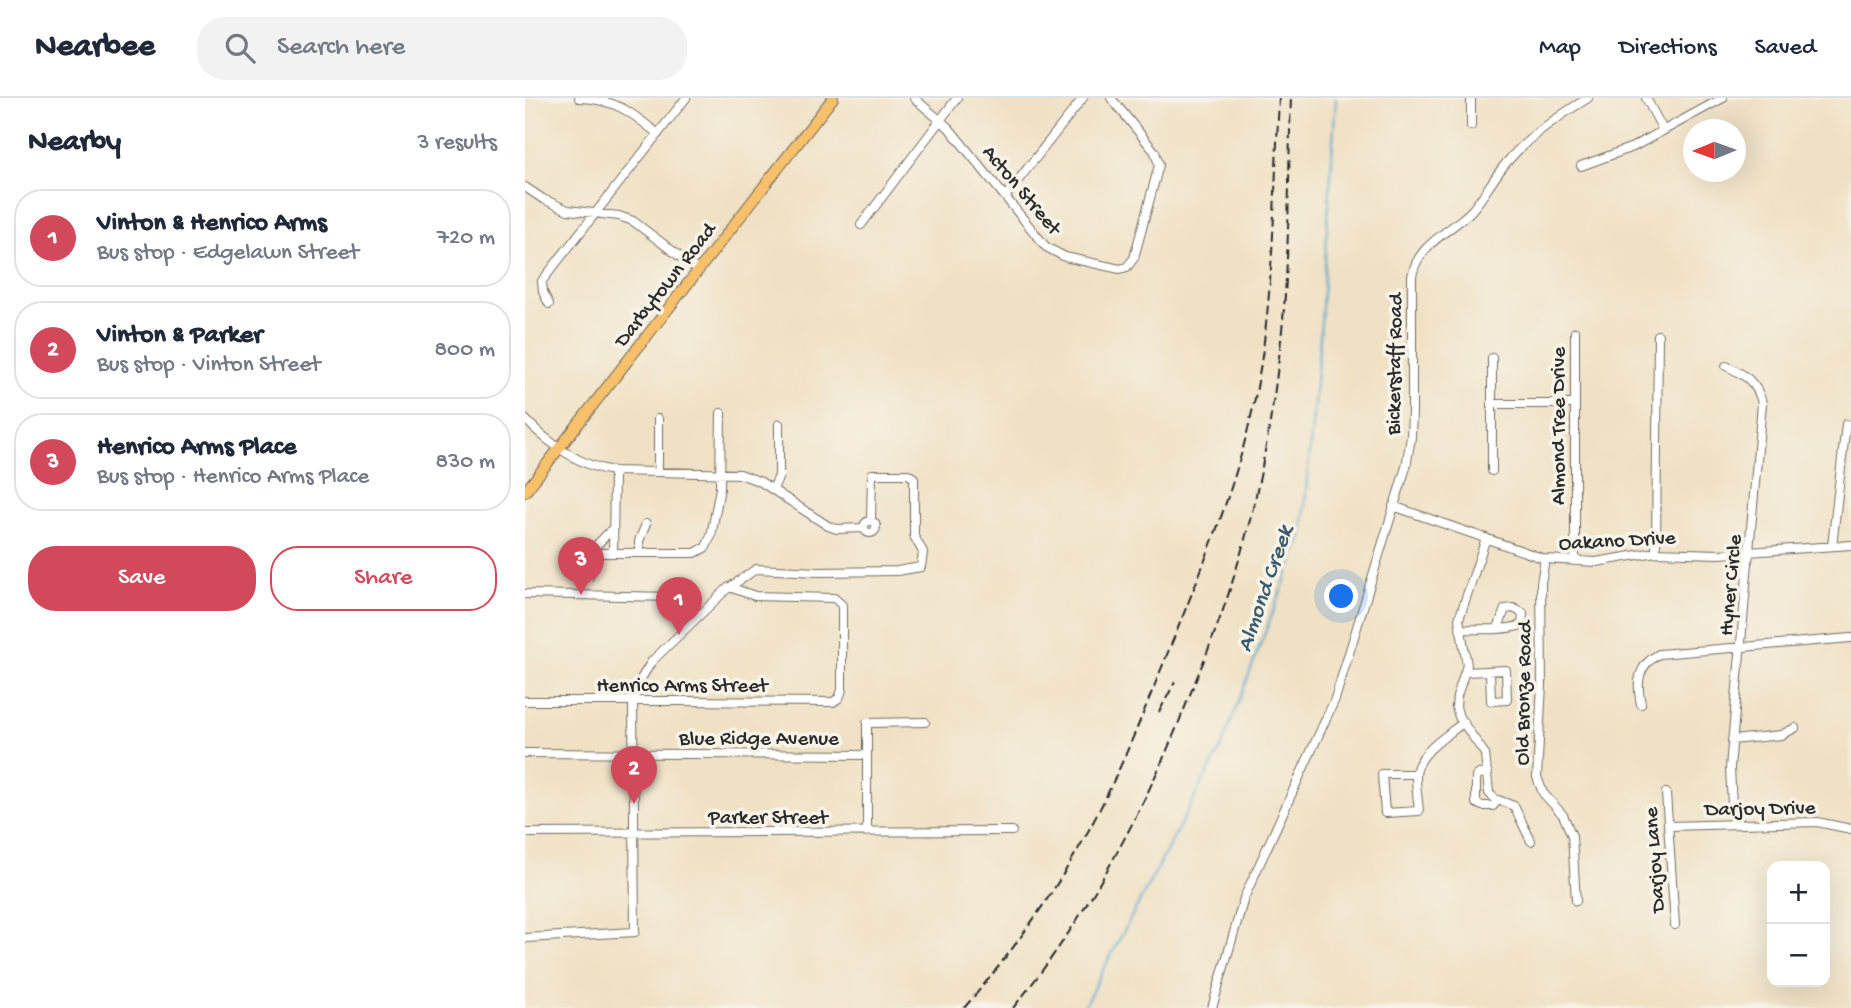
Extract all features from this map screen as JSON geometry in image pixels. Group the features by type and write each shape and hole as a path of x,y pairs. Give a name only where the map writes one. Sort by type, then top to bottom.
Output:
{"main road":[{"name":"Darbytown Road","path":"525,492 833,98"}],"street":[{"path":"579,98 599,99 616,104 658,134"},
{"path":"549,304 543,292 542,281 686,98"},
{"name":"Acton Street","path":"914,98 940,120 1038,239 1052,251 1080,261 1123,269 1134,258 1159,165 1155,152 1111,98"},
{"path":"861,225 957,98"},
{"path":"1005,197 1083,98"},
{"path":"1471,98 1471,126"},
{"name":"Bickerstaff Road","path":"1212,1008 1244,898 1335,699 1406,467 1411,438 1412,287 1416,261 1430,244 1472,209 1521,147 1560,115 1588,98"},
{"path":"1646,98 1663,130"},
{"path":"1581,166 1622,152 1723,98"},
{"path":"525,187 560,208 594,215 619,216 633,221 699,271"},
{"name":"Almond Tree Drive","path":"1575,332 1575,561"},
{"path":"1656,552 1658,335"},
{"path":"1492,358 1492,471"},
{"name":"Hyner Circle","path":"1725,366 1741,373 1752,382 1762,403 1730,768 1733,824"},
{"path":"1492,404 1575,404"},
{"path":"589,553 695,553 706,547 714,524 720,472 721,413"},
{"path":"525,419 589,466 614,471 720,472 752,477 801,506 828,526 837,529 864,528 868,533 874,532 876,525 871,521 872,474 908,474 914,478 914,536 923,552 921,567 897,570 819,572 756,569 730,587 699,615 648,666 633,701 635,932 525,938"},
{"path":"657,419 658,472"},
{"path":"1832,547 1846,424"},
{"path":"773,489 779,476 779,425"},
{"path":"613,553 614,471"},
{"name":"Oakano Drive","path":"1393,506 1545,559 1610,560 1656,552 1719,554 1851,545"},
{"path":"639,553 639,541 646,524"},
{"path":"589,577 589,553 613,528"},
{"path":"1486,538 1461,612 1460,629 1467,658 1466,672 1456,701 1457,710 1483,748 1489,793 1514,806 1531,841"},
{"name":"Old Bronze Road","path":"1545,559 1541,583 1542,684 1537,777 1543,793 1563,815 1572,836 1576,901"},
{"name":"Henrico Arms Street","path":"525,701 833,702 838,699 842,690 842,605 837,598 750,596 730,587"},
{"path":"525,594 673,597 682,600 699,615"},
{"path":"1460,629 1498,628"},
{"path":"1641,704 1639,675 1645,665 1656,656 1669,652 1851,638"},
{"path":"1466,672 1490,671"},
{"path":"867,832 867,723 925,722"},
{"path":"1415,774 1382,774 1385,813 1419,811 1415,774 1421,761 1432,748 1464,722"},
{"path":"1732,740 1781,735 1795,728"},
{"name":"Blue Ridge Avenue","path":"525,754 867,755"},
{"path":"1488,773 1476,777 1476,803 1493,806 1498,800"},
{"name":"Darjoy Lane","path":"1666,793 1675,925"},
{"name":"Darjoy Drive","path":"1669,826 1818,822 1851,828"},
{"name":"Parker Street","path":"525,834 1012,831"}],"waterway":[{"name":"Almond Creek","path":"1083,1008 1221,748 1302,536 1320,337 1336,98"}],"railway":[{"path":"964,1008 1032,921 1091,826 1137,728 1223,512 1249,423 1262,356 1272,246 1279,98"},
{"path":"1013,1008 1066,936 1113,860 1134,820 1172,739 1233,580 1260,477 1279,359 1285,301 1291,98"},
{"path":"1159,712 1175,682"}],"place":[{"name":"Henrico Arms Place","path":"581,595"},
{"name":"Vinton & Henrico Arms","path":"679,635"},
{"name":"Vinton & Parker","path":"634,804"}]}
